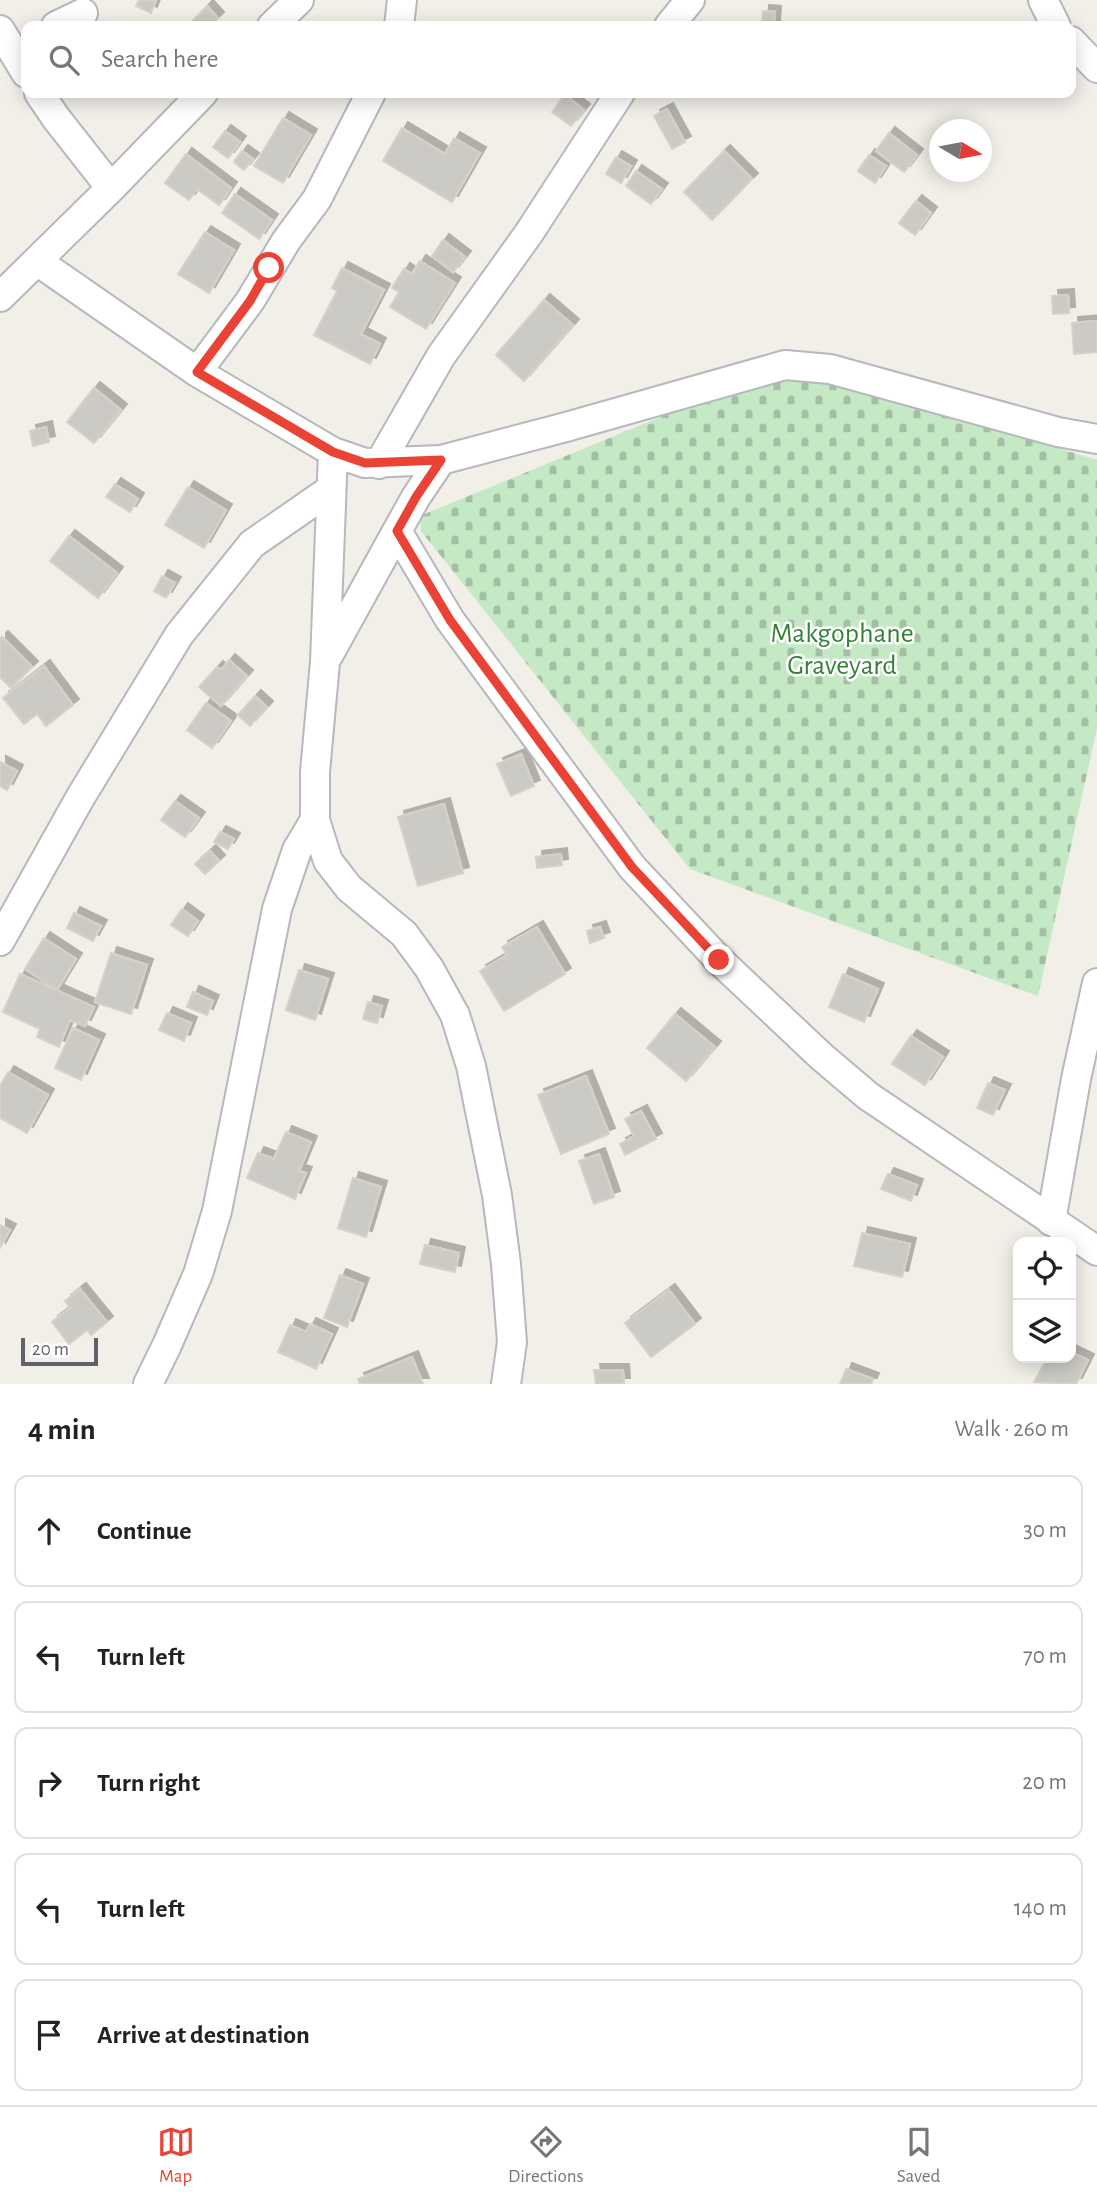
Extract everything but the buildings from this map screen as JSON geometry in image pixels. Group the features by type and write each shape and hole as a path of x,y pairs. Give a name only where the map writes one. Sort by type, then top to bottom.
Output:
{"street":[{"path":"277,21 299,0"},
{"path":"399,21 402,0"},
{"path":"673,21 690,0"},
{"path":"1043,0 1054,21"},
{"path":"66,21 83,13"},
{"path":"11,36 21,61"},
{"path":"1076,46 1097,68"},
{"path":"0,297 199,98"},
{"path":"197,372 250,301 286,241 317,199 368,98"},
{"path":"379,464 441,356 529,233 617,98"},
{"path":"59,105 111,188"},
{"path":"37,261 197,372 351,460 379,464 441,460 785,365 830,369 1058,432 1097,439"},
{"path":"333,452 325,662 315,772 315,820 328,861 349,888 404,934 429,968 455,1015 471,1066 497,1195 512,1342 523,1384"},
{"path":"325,662 416,497 441,460"},
{"path":"0,941 80,798 179,635 253,544 330,490"},
{"path":"397,531 450,620 632,867 719,960 822,1057 868,1096 1097,1251"},
{"path":"148,1384 198,1274 217,1211 277,909 297,850 315,820"},
{"path":"1051,1221 1076,1079 1097,983"},
{"path":"506,1384 512,1342"}],"green space":[{"name":"Makgophane Graveyard","path":"787,365 1097,460 1097,728 1038,996 690,869 421,531 420,516"}],"route":[{"path":"269,268 250,301 197,372 267,415 351,460 379,464 441,460 397,531 407,551 450,620 632,867 719,960"}]}
